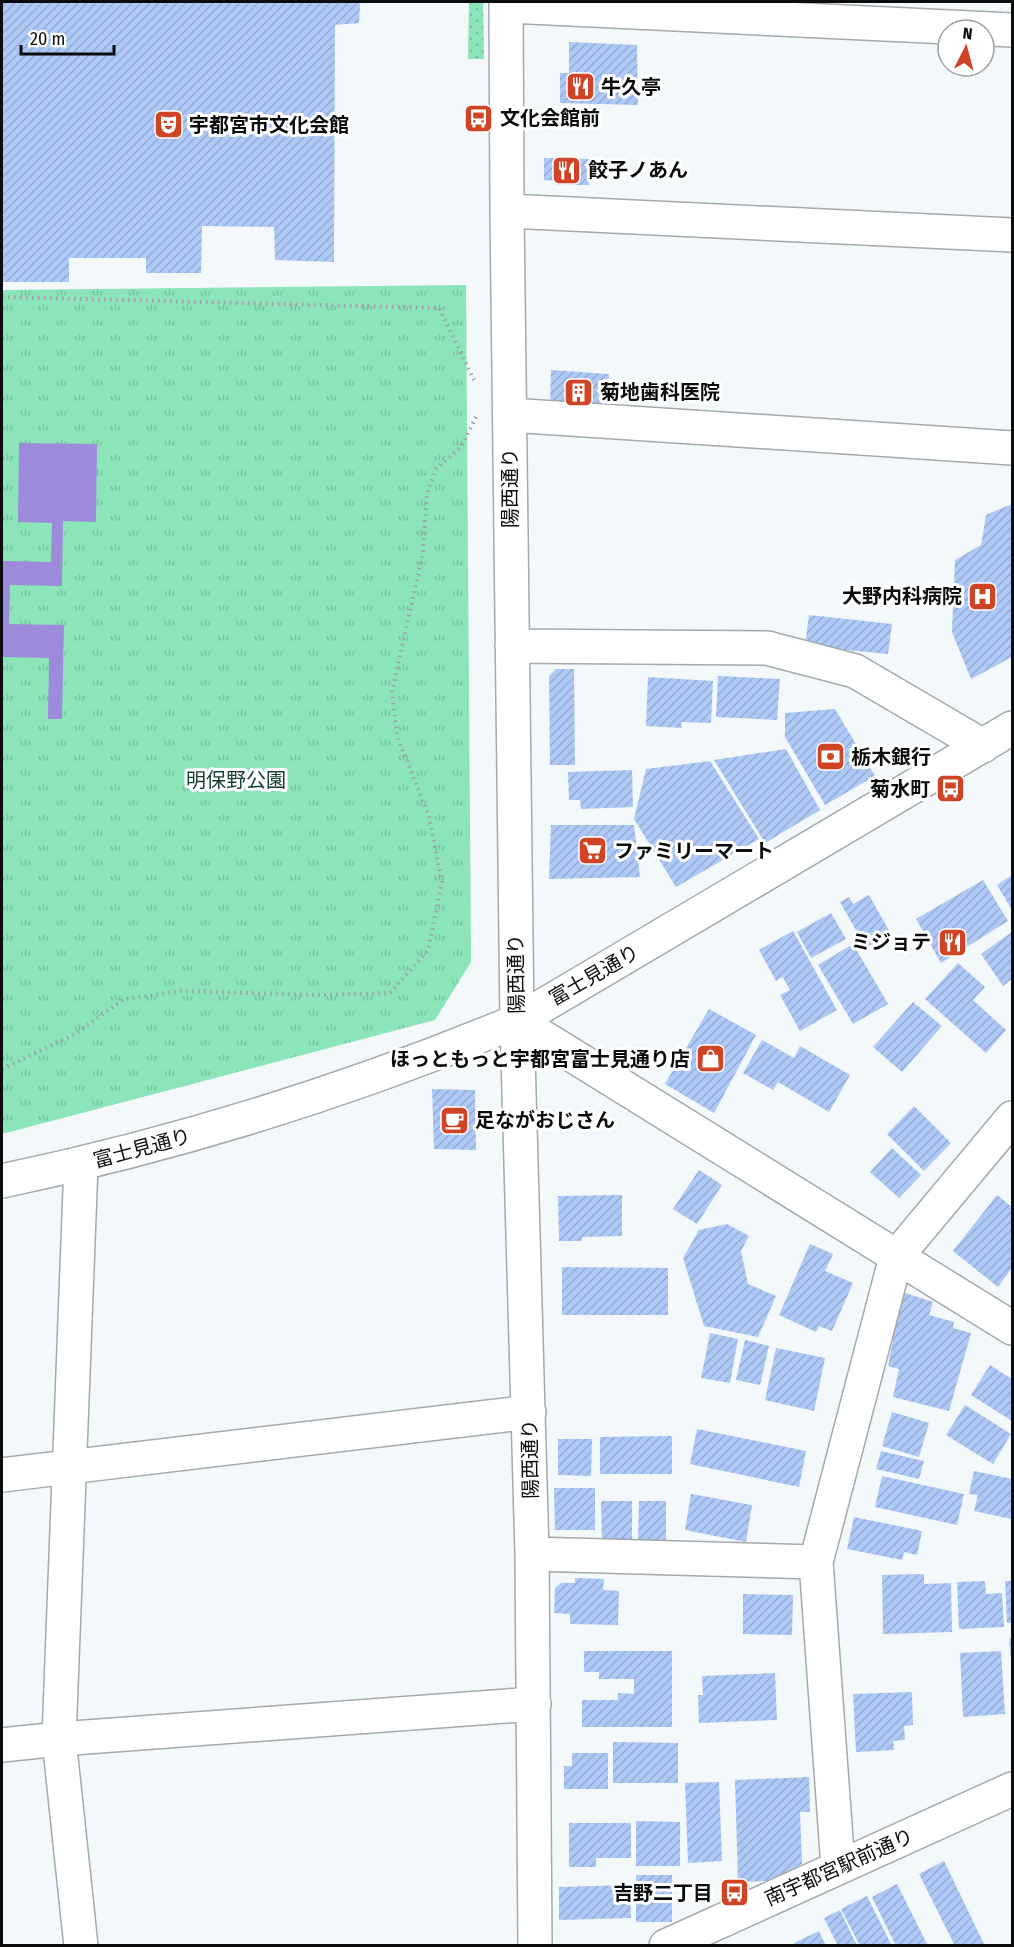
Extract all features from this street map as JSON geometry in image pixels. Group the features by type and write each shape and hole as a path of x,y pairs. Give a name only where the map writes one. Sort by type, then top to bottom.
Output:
{"street":[{"path":"506,4 1012,30"},
{"name":"陽西通り","path":"506,4 517,1021 532,1554 536,1946"},
{"path":"507,211 1012,235"},
{"path":"510,415 1012,448"},
{"path":"512,646 767,648 855,671 983,746"},
{"name":"富士見通り","path":"2,1181 81,1164 210,1129 332,1091 431,1056 517,1021 1012,728"},
{"path":"517,1021 1012,1328"},
{"path":"838,1867 816,1562 896,1257 1012,1118"},
{"path":"81,1164 58,1739 81,1946"},
{"path":"2,1475 529,1412"},
{"path":"532,1554 816,1562"},
{"path":"2,1745 534,1704"},
{"name":"南宇都宮駅前通り","path":"666,1946 1012,1789"}],"path":[{"path":"2,297 439,308 474,378 475,388"},
{"path":"2,1069 75,1034 124,999 181,991 320,995 390,993 429,950 442,882 429,816 397,736 392,691 423,553 427,493 436,469 461,447 476,418 476,408"}],"green space":[{"path":"469,2 483,2 484,59 468,59"},
{"name":"明保野公園","path":"466,285 471,962 435,1020 2,1134 2,290"}],"shaded area":[{"path":"19,443 97,444 96,522 63,521 62,586 10,585 9,624 64,625 62,719 48,719 49,658 2,657 2,561 51,562 52,523 18,522"}],"building":[{"name":"宇都宮市文化会館","path":"2,2 360,2 359,23 335,25 334,262 275,260 274,227 202,226 201,273 146,273 146,258 69,258 69,282 2,282"},
{"path":"569,42 637,45 638,105 560,103 560,73 569,73"},
{"name":"餃子ノあん","path":"544,158 590,159 589,185 556,185 556,181 544,180"},
{"name":"菊地歯科医院","path":"551,370 609,374 608,414 550,411"},
{"name":"大野内科病院","path":"1012,504 1012,657 971,679 952,632 955,560 981,545 986,515"},
{"path":"809,615 892,624 888,654 805,646"},
{"path":"556,669 574,669 575,765 550,765 549,676"},
{"path":"718,676 780,679 777,720 716,717"},
{"path":"648,677 713,681 711,723 681,722 682,728 646,726"},
{"name":"栃木銀行","path":"835,709 875,776 825,805 785,737 785,713"},
{"path":"786,749 820,810 765,843 714,760"},
{"path":"710,761 759,839 676,887 634,819 646,769"},
{"path":"632,770 633,807 581,809 580,800 569,800 568,772"},
{"name":"ファミリーマート","path":"551,825 634,825 640,877 549,879"},
{"path":"1012,875 1012,910 997,885"},
{"name":"ミジョテ","path":"983,880 1008,921 941,963 916,919"},
{"path":"869,895 891,934 866,948 840,902 849,897 853,904"},
{"path":"831,913 846,939 811,958 797,932"},
{"path":"793,931 837,1010 800,1031 780,995 790,990 783,977 776,981 759,950"},
{"path":"1012,932 1012,979 1003,986 981,954"},
{"path":"853,944 888,1004 853,1024 818,965"},
{"path":"958,963 985,987 973,1000 1006,1030 986,1053 925,999"},
{"path":"913,1002 942,1026 902,1072 873,1047"},
{"name":"ほっともっと宇都宮富士見通り店","path":"709,1009 756,1035 714,1113 665,1084"},
{"path":"762,1040 794,1058 800,1046 850,1075 829,1112 778,1082 773,1090 743,1073"},
{"name":"足ながおじさん","path":"432,1089 475,1090 476,1150 434,1149"},
{"path":"914,1106 951,1143 924,1171 887,1134"},
{"path":"892,1148 921,1175 899,1198 870,1172"},
{"path":"699,1170 722,1185 697,1224 673,1209"},
{"path":"622,1195 622,1236 582,1237 582,1241 559,1241 558,1196"},
{"path":"997,1195 1012,1207 1012,1268 998,1287 953,1251"},
{"path":"727,1224 749,1236 741,1251 748,1284 776,1296 758,1337 704,1326 683,1258 699,1230"},
{"path":"810,1244 833,1254 825,1271 853,1283 832,1331 819,1326 816,1332 779,1315"},
{"path":"562,1267 668,1268 668,1315 562,1315"},
{"path":"902,1292 933,1302 929,1315 954,1322 953,1328 971,1333 949,1411 893,1397 899,1369 888,1366"},
{"path":"710,1333 738,1339 730,1383 701,1378"},
{"path":"745,1340 769,1346 760,1385 736,1380"},
{"path":"776,1348 825,1358 814,1411 765,1400"},
{"path":"990,1365 1012,1379 1012,1421 971,1395"},
{"path":"965,1405 1011,1434 993,1464 946,1435"},
{"path":"892,1412 929,1423 919,1457 882,1446"},
{"path":"697,1429 806,1451 799,1487 690,1464"},
{"path":"672,1436 672,1474 600,1474 600,1437"},
{"path":"558,1439 592,1439 591,1476 558,1475"},
{"path":"881,1451 924,1461 919,1479 876,1469"},
{"path":"974,1471 1012,1479 1012,1519 974,1511 978,1495 969,1494"},
{"path":"882,1476 964,1494 957,1525 875,1507"},
{"path":"554,1488 595,1488 595,1530 555,1530"},
{"path":"691,1494 752,1505 746,1542 685,1530"},
{"path":"601,1501 632,1501 632,1547 602,1547"},
{"path":"639,1501 666,1501 666,1542 638,1542"},
{"path":"854,1517 922,1531 917,1555 904,1552 902,1560 847,1549"},
{"path":"924,1574 924,1584 951,1583 952,1632 883,1634 882,1575"},
{"path":"575,1578 604,1579 603,1590 619,1591 618,1625 570,1624 570,1614 554,1613 555,1588 561,1583 575,1583"},
{"path":"985,1581 986,1594 1002,1593 1004,1627 959,1629 957,1582"},
{"path":"1005,1581 1012,1581 1012,1623 1007,1623"},
{"path":"743,1594 793,1595 792,1635 743,1634"},
{"path":"1009,1638 1012,1638 1012,1661 1011,1661"},
{"path":"584,1651 672,1651 672,1727 582,1727 582,1700 618,1700 618,1693 634,1694 634,1679 599,1679 599,1672 584,1672"},
{"path":"1001,1651 1005,1714 963,1717 960,1653"},
{"path":"775,1673 777,1720 699,1723 698,1695 703,1695 702,1676"},
{"path":"912,1692 913,1725 904,1726 905,1740 893,1741 894,1750 856,1752 853,1694"},
{"path":"613,1742 678,1743 678,1783 613,1783"},
{"path":"572,1753 608,1753 608,1789 564,1789 564,1766 572,1766"},
{"path":"809,1777 810,1812 800,1812 802,1864 772,1881 738,1882 735,1780"},
{"path":"719,1782 722,1861 688,1863 685,1783"},
{"path":"636,1821 680,1822 680,1866 636,1866"},
{"path":"569,1823 631,1823 631,1858 596,1858 596,1867 569,1867"},
{"path":"944,1861 985,1946 955,1946 919,1874"},
{"path":"636,1875 672,1875 672,1922 636,1922"},
{"path":"897,1884 928,1946 896,1946 872,1897"},
{"path":"630,1885 631,1918 559,1920 559,1887"},
{"path":"867,1896 892,1946 860,1946 841,1909"},
{"path":"840,1910 857,1946 838,1946 824,1918"},
{"path":"819,1931 826,1946 795,1946 794,1943"}],"place":[{"name":"牛久亭","path":"580,87"},
{"name":"文化会館前","path":"479,118"},
{"name":"宇都宮市文化会館","path":"168,125"},
{"name":"餃子ノあん","path":"567,170"},
{"name":"菊地歯科医院","path":"579,392"},
{"name":"大野内科病院","path":"983,596"},
{"name":"栃木銀行","path":"830,757"},
{"name":"菊水町","path":"951,789"},
{"name":"ファミリーマート","path":"593,851"},
{"name":"ミジョテ","path":"952,942"},
{"name":"ほっともっと宇都宮富士見通り店","path":"711,1059"},
{"name":"足ながおじさん","path":"454,1120"},
{"name":"吉野二丁目","path":"734,1893"}]}
